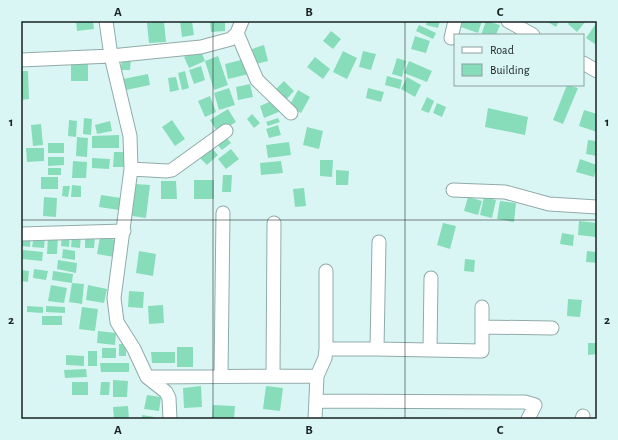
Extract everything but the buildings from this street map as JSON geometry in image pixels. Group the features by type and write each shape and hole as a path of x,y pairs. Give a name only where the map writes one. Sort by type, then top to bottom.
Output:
{"street":[{"path":"106,21 111,56 130,136 131,168 124,231 114,298 117,322 134,349 147,376 166,392 170,398 170,419"},
{"path":"451,38 455,21"},
{"path":"508,21 531,34"},
{"path":"21,60 111,56 216,44 231,39 240,27"},
{"path":"240,27 256,80 291,113"},
{"path":"584,64 597,71"},
{"path":"131,168 167,171 172,170 226,130"},
{"path":"453,190 505,192 549,204 597,207"},
{"path":"221,376 223,213"},
{"path":"273,376 274,223"},
{"path":"21,234 124,231"},
{"path":"377,349 379,242"},
{"path":"315,419 317,376 325,358 326,349 326,271"},
{"path":"430,350 431,278"},
{"path":"326,349 482,351 482,307"},
{"path":"482,327 552,328"},
{"path":"147,376 317,376"},
{"path":"316,401 525,402 535,405 528,419"}]}
